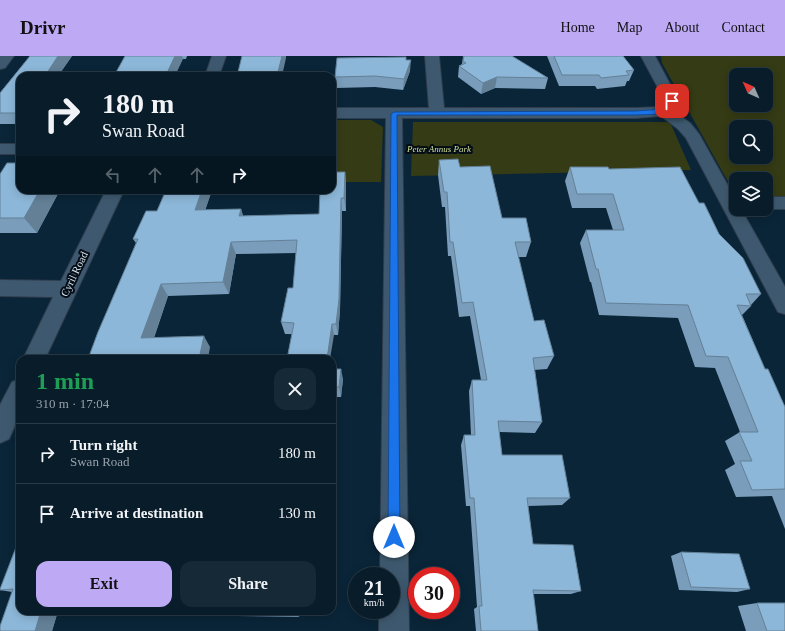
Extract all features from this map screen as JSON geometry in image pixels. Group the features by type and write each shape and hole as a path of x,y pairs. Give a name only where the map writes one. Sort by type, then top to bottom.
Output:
{"street":[{"path":"0,65 7,56"},
{"path":"213,72 219,56"},
{"path":"432,56 437,114"},
{"path":"648,56 668,106 693,137 729,198"},
{"path":"336,113 636,113 668,106"},
{"path":"394,114 394,631"},
{"path":"0,149 16,149"},
{"name":"Cyril Road","path":"36,355 113,194"},
{"path":"773,203 785,203"},
{"path":"739,216 785,306"},
{"path":"0,288 67,288"},
{"path":"0,431 16,397"}],"green space":[{"path":"661,56 785,56 785,197 773,198 773,172 729,172 729,183 662,63"},
{"path":"336,120 371,120 383,127 381,182 336,182"},
{"name":"Peter Annus Park","path":"413,122 670,122 691,170 411,176"}],"building":[{"path":"30,56 58,56 48,72 17,72"},
{"path":"125,56 175,56 168,71 169,72 116,72"},
{"path":"242,56 282,56 278,72 238,72"},
{"path":"464,56 512,56 548,78 497,77 483,83 459,66 466,63 463,61"},
{"path":"554,56 623,56 634,70 626,71 629,75 601,78 599,75 562,75"},
{"path":"406,57 406,60 411,60 404,79 375,76 336,77 337,58"},
{"path":"16,73 16,113 0,113 0,93"},
{"path":"458,159 460,167 490,166 502,218 526,218 531,242 515,242 534,321 544,320 554,356 533,358 542,422 498,421 502,455 562,455 570,498 527,498 533,544 573,545 581,591 533,590 538,631 481,631 479,606 482,606 474,498 470,498 464,435 475,435 472,380 487,380 473,302 462,303 453,242 450,242 447,192 444,192 439,160"},
{"path":"7,163 16,163 16,194 38,194 24,218 0,218 0,174"},
{"path":"570,167 608,167 609,169 680,167 699,203 704,203 719,234 743,258 761,294 746,294 751,306 737,305 765,369 768,369 785,407 785,489 752,490 740,461 752,461 739,432 758,432 728,357 706,356 688,305 606,303 598,269 596,269 586,230 624,230 613,194 577,194"},
{"path":"336,172 345,172 344,198 341,198 339,299 336,324 332,324 328,355 288,355 294,323 281,322 288,288 293,288 297,240 231,242 223,282 161,284 141,338 204,336 200,355 89,355 138,239 133,239 146,211 157,211 164,194 201,194 195,210 241,209 239,216 319,214 320,194 336,194"},
{"path":"336,369 341,369 339,387 336,387"},
{"path":"16,547 16,615 40,615 35,631 0,631 0,626 13,589 0,589"},
{"path":"681,552 739,554 750,589 691,587"},
{"path":"757,603 785,603 785,631 767,631"}],"route":[{"path":"394,537 394,114 636,113 664,111 669,108 672,101"}]}
